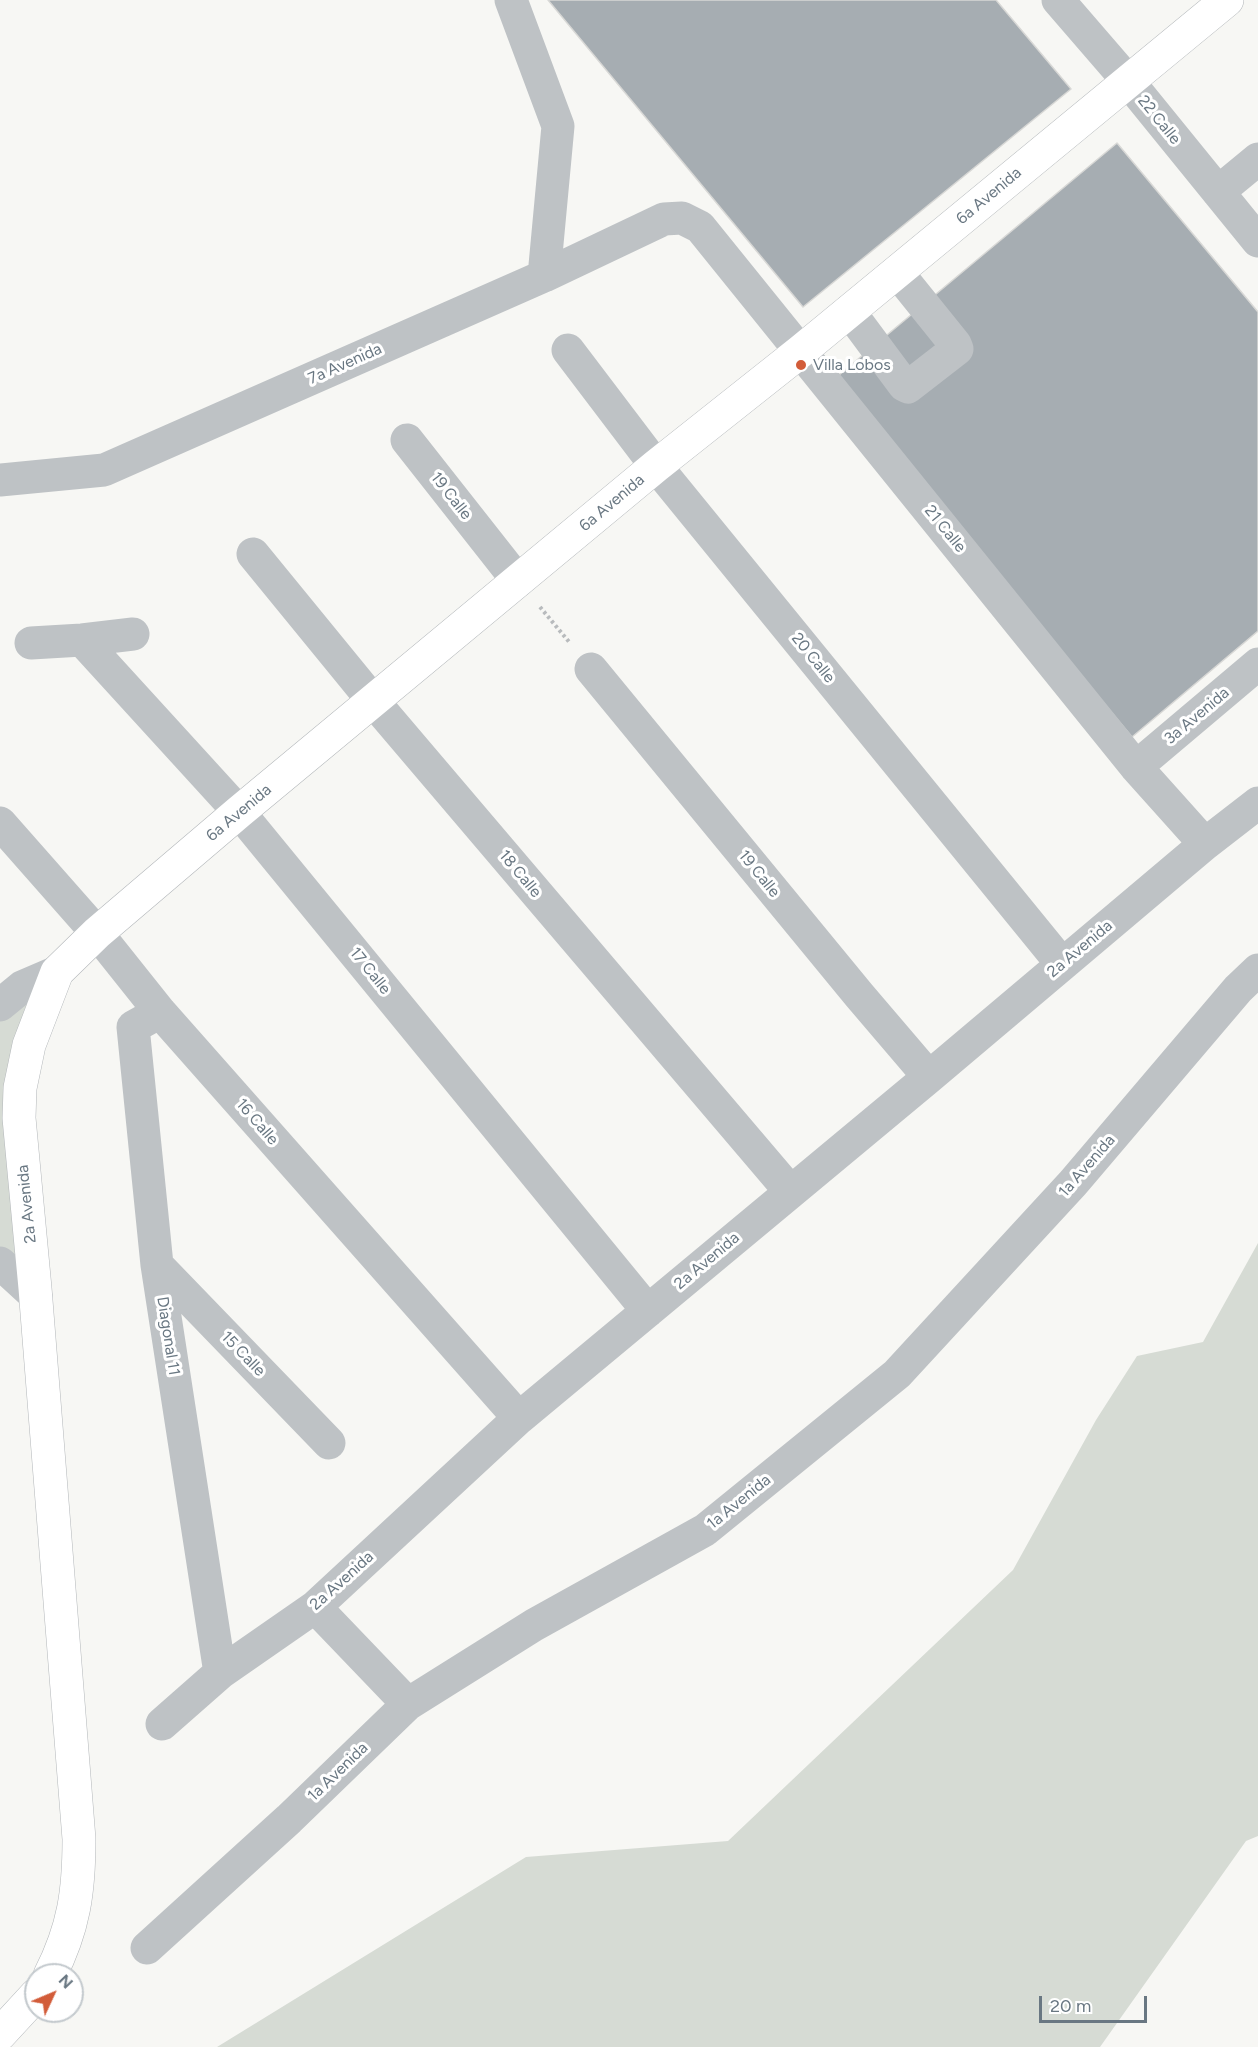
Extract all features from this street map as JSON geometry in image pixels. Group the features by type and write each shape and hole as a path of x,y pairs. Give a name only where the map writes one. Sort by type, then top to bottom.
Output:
{"main road":[{"name":"6a Avenida","path":"57,972 97,933 239,812 657,466 801,351 1227,0"},
{"name":"2a Avenida","path":"56,1963 66,1942 74,1913 79,1839 36,1296 19,1118 20,1088 29,1045 57,972"},
{"path":"0,2034 24,2008"}],"street":[{"path":"511,0 558,126 544,276"},
{"name":"22 Calle","path":"1058,0 1128,81 1258,242"},
{"path":"1218,192 1258,159"},
{"name":"7a Avenida","path":"0,480 104,470 544,276 664,219 682,218"},
{"name":"21 Calle","path":"682,218 700,227 1136,767 1205,844"},
{"path":"849,311 904,385 911,387 957,349 957,346 897,272"},
{"name":"20 Calle","path":"568,350 657,466 1062,964"},
{"name":"19 Calle","path":"407,440 518,581"},
{"name":"18 Calle","path":"253,554 374,702 790,1191"},
{"path":"31,643 133,634"},
{"name":"17 Calle","path":"82,640 239,812 648,1311"},
{"name":"3a Avenida","path":"1136,767 1258,664"},
{"name":"19 Calle","path":"591,669 851,986 929,1077"},
{"name":"2a Avenida","path":"162,1724 220,1673 315,1607 519,1418 1205,844 1258,803"},
{"name":"16 Calle","path":"0,822 97,933 160,1012 519,1418"},
{"name":"1a Avenida","path":"147,1948 289,1819 408,1704 534,1625 705,1530 897,1374 1074,1183 1238,989 1258,970"},
{"name":"6a Avenida","path":"0,1005 22,987 57,972"},
{"name":"Diagonal 11","path":"160,1012 134,1027 157,1264 220,1673"},
{"path":"0,1263 36,1296"},
{"name":"15 Calle","path":"157,1264 329,1443"},
{"path":"315,1607 408,1704"}],"shaded area":[{"path":"47,978 20,1088 35,1288 0,1257 0,1005"},
{"path":"1258,1243 1258,1836 1246,1841 1100,2047 217,2047 526,1857 728,1841 1013,1570 1096,1420 1137,1356 1203,1342"}],"building":[{"path":"548,0 996,0 1071,89 803,307"},
{"path":"1117,143 1258,312 1258,631 1132,737 833,380"}],"place":[{"name":"Villa Lobos","path":"801,365"}]}
